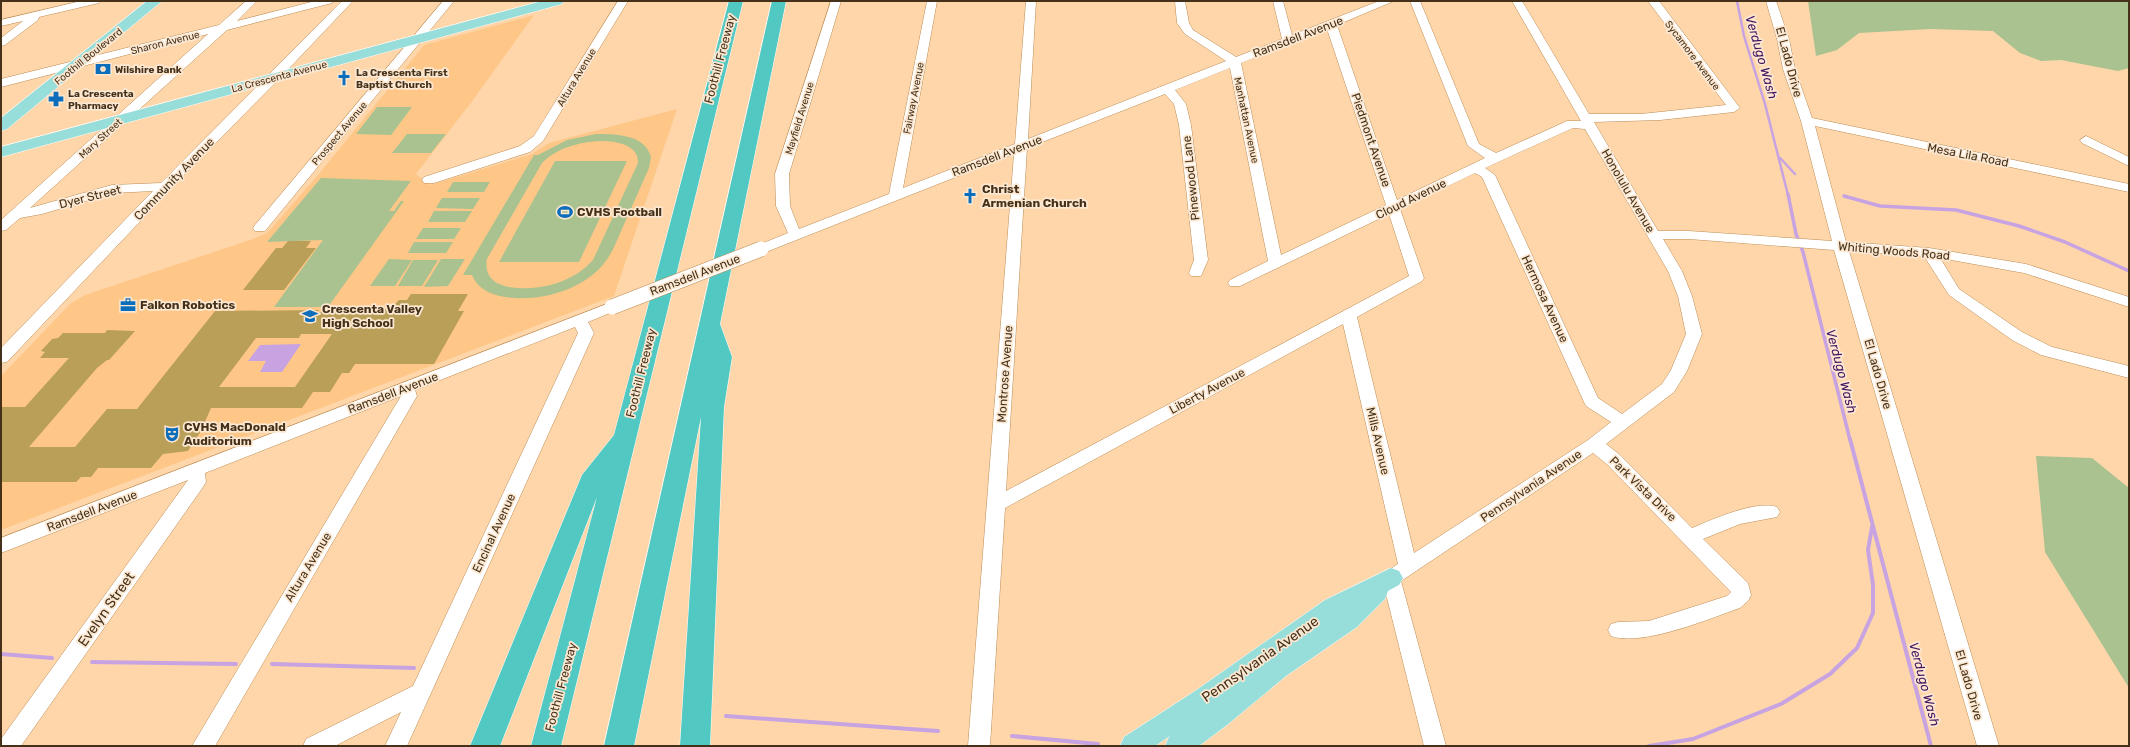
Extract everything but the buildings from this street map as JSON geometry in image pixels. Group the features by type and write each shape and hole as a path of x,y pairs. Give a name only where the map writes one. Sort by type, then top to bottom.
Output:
{"highway":[{"name":"Foothill Freeway","path":"546,746 736,1"},
{"path":"619,746 779,1"},
{"path":"695,746 713,406 721,357 709,323"},
{"path":"485,746 594,475 625,435"}],"main road":[{"name":"Foothill Boulevard","path":"2,130 78,64 155,1"},
{"name":"La Crescenta Avenue","path":"1,152 557,1"},
{"path":"2,130 12,142 36,142"},
{"name":"Pennsylvania Avenue","path":"1147,743 1334,607 1399,572"},
{"name":"Pennsylvania Avenue","path":"1178,746 1218,717 1277,668 1348,620 1399,572"}],"street":[{"path":"1,23 95,1"},
{"name":"Mary Street","path":"2,226 252,1"},
{"name":"Sharon Avenue","path":"1,83 328,1"},
{"name":"Community Avenue","path":"1,358 348,1"},
{"name":"Prospect Avenue","path":"260,228 449,1"},
{"name":"Altura Avenue","path":"429,180 525,149 539,138 623,1"},
{"name":"Mayfield Avenue","path":"796,235 783,209 780,195 782,174 836,1"},
{"name":"Fairway Avenue","path":"896,195 896,187 932,1"},
{"name":"Montrose Avenue","path":"979,746 997,504 1019,148 1031,1"},
{"name":"Manhattan Avenue","path":"1180,1 1183,23 1189,32 1235,62 1276,264"},
{"path":"1278,1 1288,40"},
{"name":"Ramsdell Avenue","path":"1,546 1019,148 1389,1"},
{"path":"1415,1 1474,146 1495,158"},
{"name":"Honolulu Avenue","path":"1517,1 1675,271 1685,296 1694,334 1679,370 1668,388"},
{"name":"Sycamore Avenue","path":"1653,1 1734,108"},
{"name":"El Lado Drive","path":"1771,1 1783,39 1789,69 1807,121 1840,246 1988,746"},
{"path":"1,43 40,14"},
{"name":"Piedmont Avenue","path":"1331,24 1417,278"},
{"name":"Pinewood Lane","path":"1166,89 1177,96 1181,104 1185,125 1200,260 1196,273"},
{"name":"Cloud Avenue","path":"1235,283 1394,208 1495,158 1571,124 1587,121 1652,117 1734,108"},
{"name":"Mesa Lila Road","path":"1807,121 1891,140 2129,188"},
{"path":"2086,140 2129,162"},
{"name":"Hermosa Avenue","path":"1476,168 1488,175 1592,402 1624,423"},
{"name":"Dyer Street","path":"16,214 37,211 112,189 166,187"},
{"name":"Whiting Woods Road","path":"1654,235 1689,235 1929,252 2026,269 2129,302"},
{"path":"1929,252 1954,292 2017,336 2047,351 2129,372"},
{"name":"Liberty Avenue","path":"997,504 1417,278"},
{"name":"Mills Avenue","path":"1348,315 1435,746"},
{"name":"Encinal Avenue","path":"396,746 586,332 579,320"},
{"name":"Altura Avenue","path":"203,746 409,396 406,388"},
{"name":"Pennsylvania Avenue","path":"1399,572 1594,444 1624,423 1668,388"},
{"name":"Park Vista Drive","path":"1594,444 1614,460 1738,583 1741,589 1737,600 1649,629 1618,630"},
{"name":"Evelyn Street","path":"8,746 198,482 196,470"},
{"path":"1691,536 1738,517 1771,512"},
{"path":"314,746 421,692"}],"shaded area":[{"name":"Crescenta Valley High School","path":"534,15 473,100 416,174 430,185 532,154 549,143 677,109 614,296 1,530 1,376 70,304 85,295 267,233 318,175 424,45"},
{"path":"301,344 282,372 260,372 266,361 248,361 260,345"}],"green space":[{"path":"1808,1 2129,1 2129,68 2118,71 2061,60 2041,61 2020,53 1993,31 1931,29 1859,33 1837,50 1816,56"},
{"path":"377,107 412,107 391,135 356,134"},
{"path":"407,134 446,134 431,153 392,153"},
{"path":"596,134 612,134 636,140 648,149 651,157 649,168 613,250 597,271 587,279 564,290 539,297 527,298 495,295 479,286 472,275 463,275 534,155 538,155 567,140","holes":["608,141 620,143 631,148 635,152 638,163 593,260 574,275 551,285 513,288 502,285 493,280 487,271 487,259 542,163 555,153 570,146"]},
{"name":"CVHS Football","path":"555,161 627,161 579,262 499,262"},
{"path":"321,178 411,181 389,211 394,211 401,201 404,201 328,307 274,307 323,240 267,242"},
{"path":"453,182 490,182 484,192 447,192"},
{"path":"442,198 480,198 473,209 436,208"},
{"path":"434,211 472,211 465,222 428,222"},
{"path":"423,228 461,228 454,239 416,239"},
{"path":"414,242 453,242 446,253 408,253"},
{"path":"389,259 412,260 395,286 370,286"},
{"path":"441,259 465,259 448,286 424,287"},
{"path":"413,260 438,260 422,286 398,286"},
{"path":"2036,456 2092,458 2129,488 2129,688 2045,552"}],"waterway":[{"name":"Verdugo Wash","path":"1737,1 1744,36 1765,104 1788,195"},
{"path":"1780,158 1795,174"},
{"name":"Verdugo Wash","path":"1788,194 1796,234 1803,252 1850,440"},
{"path":"1844,196 1880,206 1956,210 2019,226 2065,242 2129,271"},
{"name":"Verdugo Wash","path":"1850,439 1931,746"},
{"path":"1649,746 1693,739 1781,704 1830,674 1857,648 1873,613 1873,585 1868,550 1872,527"},
{"path":"1,654 52,658"},
{"path":"92,662 236,664"},
{"path":"272,664 414,668"},
{"path":"726,716 938,731"},
{"path":"1012,736 1098,744"}],"place":[{"name":"Wilshire Bank","path":"103,69"},
{"name":"La Crescenta First Baptist Church","path":"344,78"},
{"name":"La Crescenta Pharmacy","path":"56,99"},
{"name":"Christ Armenian Church","path":"970,196"},
{"name":"CVHS Football","path":"565,212"},
{"name":"Falkon Robotics","path":"128,305"},
{"name":"Crescenta Valley High School","path":"310,316"},
{"name":"CVHS MacDonald Auditorium","path":"172,434"}]}
